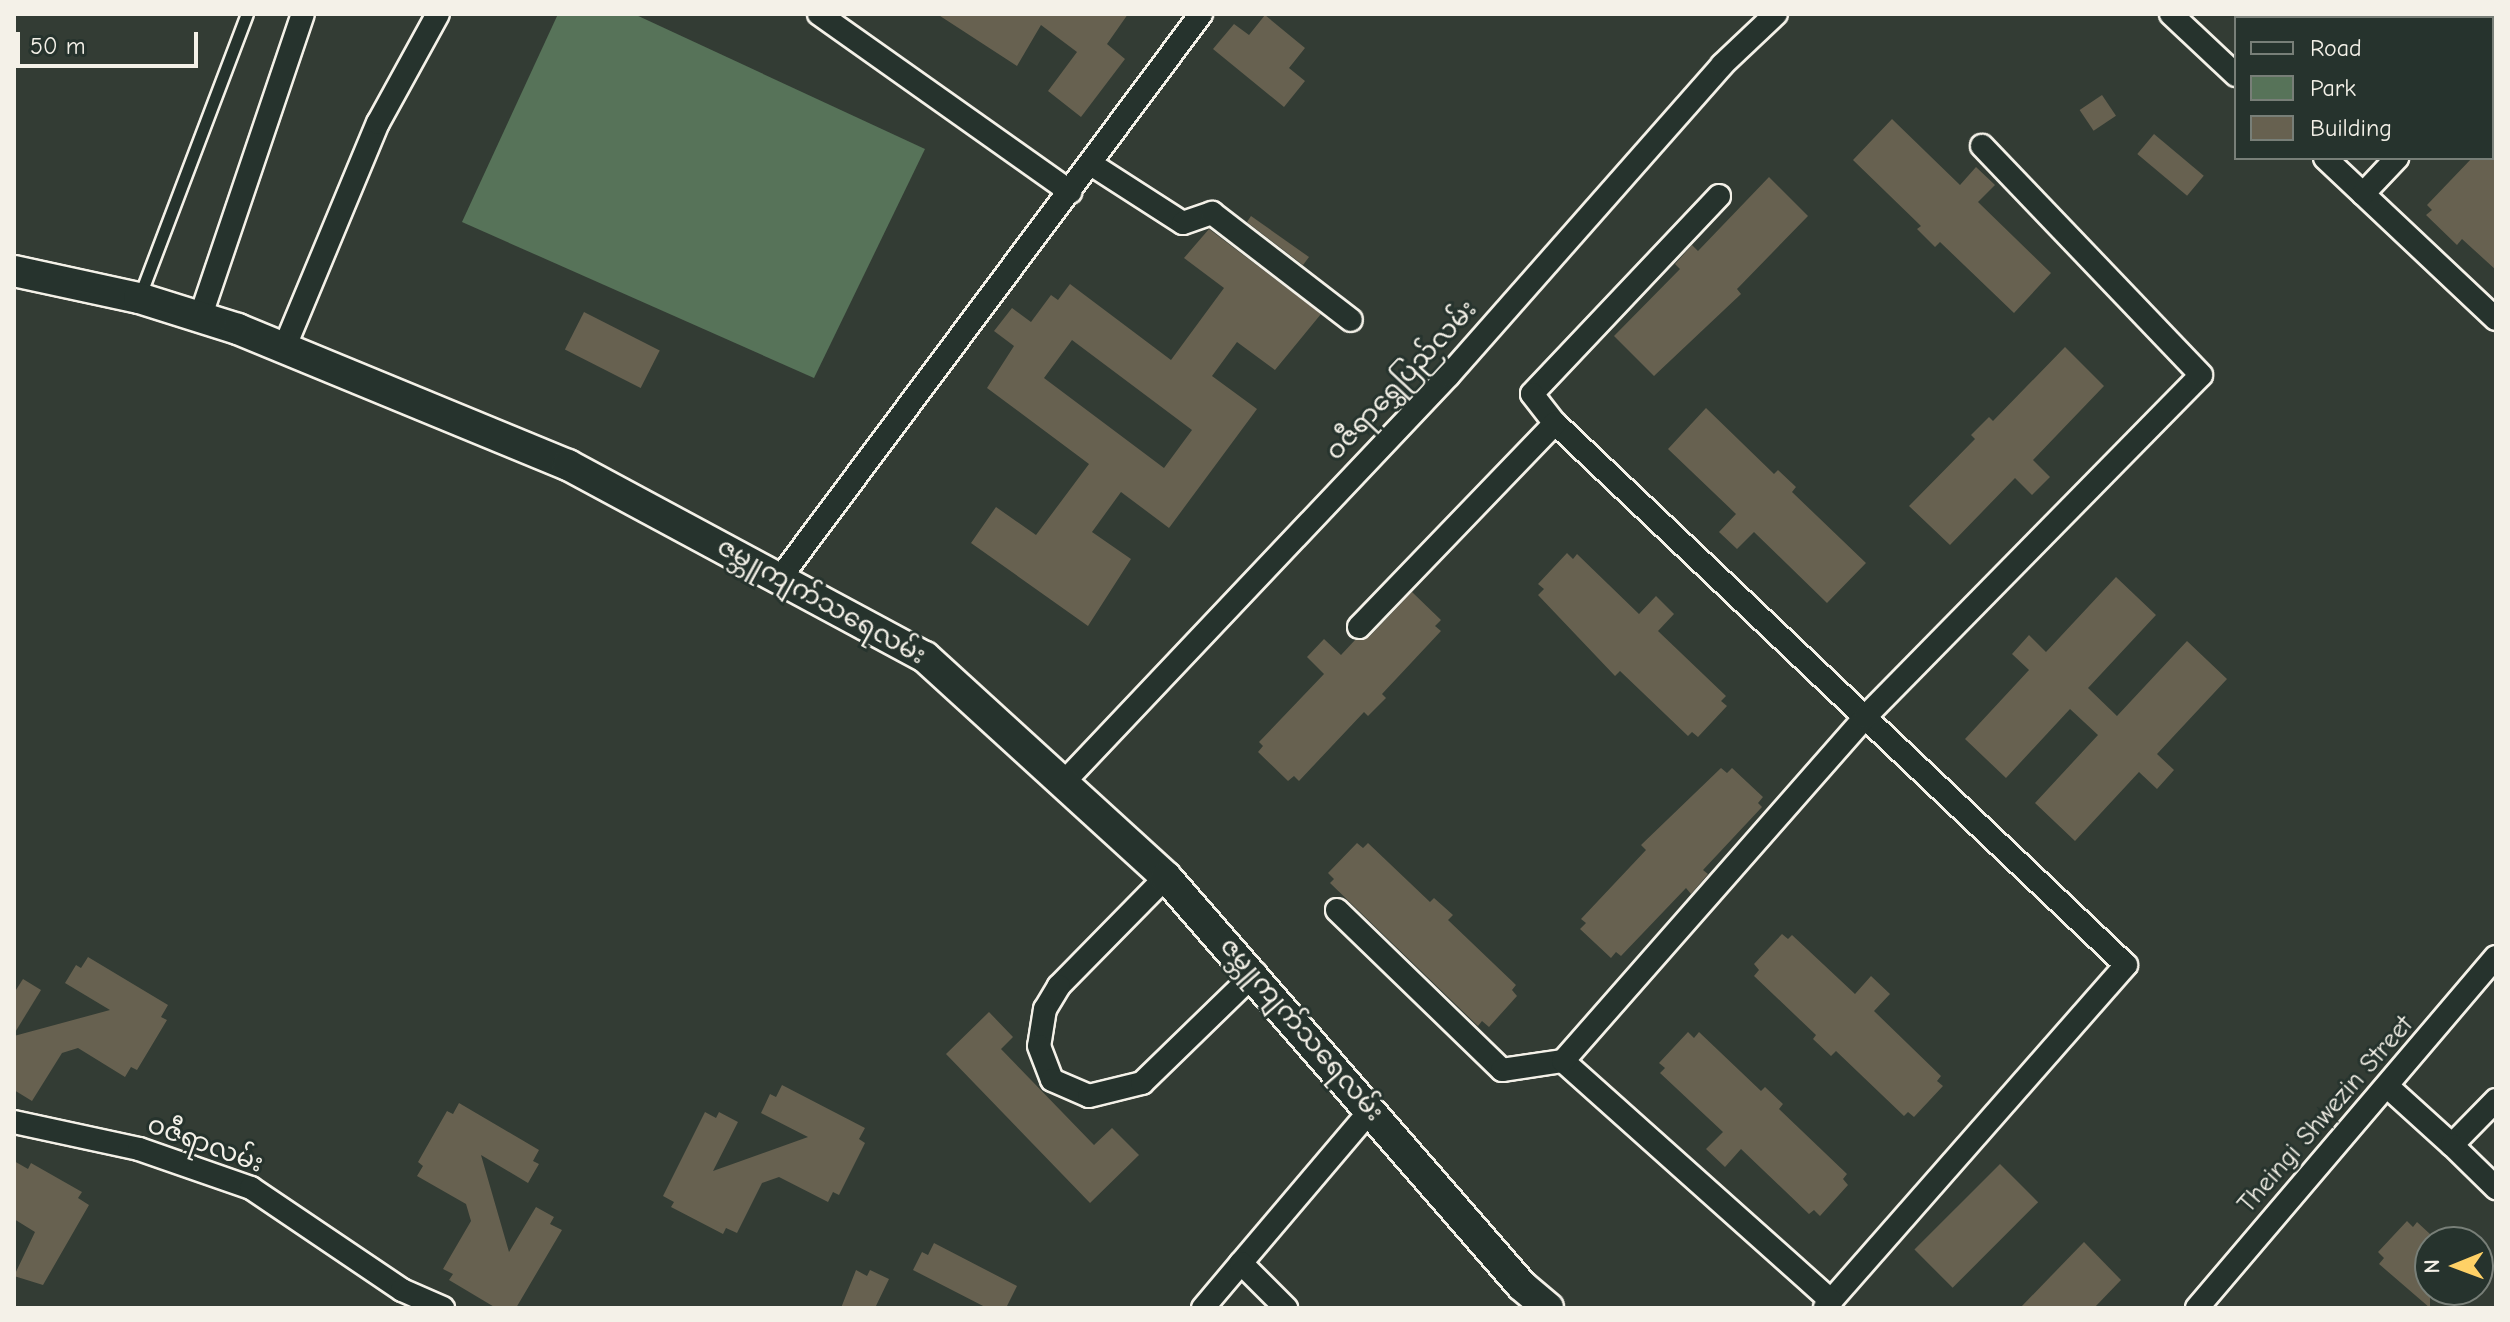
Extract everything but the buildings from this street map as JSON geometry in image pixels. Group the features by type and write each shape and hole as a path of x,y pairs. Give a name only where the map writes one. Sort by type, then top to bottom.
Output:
{"main road":[{"name":"ဇမ္ဘူကျက်သရေလမ်း","path":"14,271 139,298 285,346 568,465 925,657 1166,877 1255,973 1522,1286 1548,1308"}],"street":[{"path":"200,318 303,14"},
{"path":"285,346 378,123 438,14"},
{"path":"819,14 1070,192"},
{"path":"780,578 1201,14"},
{"name":"ဝဇီရာရွှေပြည်လမ်း","path":"1064,782 1449,375 1722,65 1776,14"},
{"path":"2173,14 2234,73"},
{"path":"1337,910 1502,1070 1563,1061 1865,717 2201,375 1982,146"},
{"path":"2327,160 2496,319"},
{"path":"2363,194 2395,160"},
{"path":"1091,164 1183,223 1212,213 1351,320"},
{"path":"1563,1061 1828,1304 2126,965 1555,423 1532,394 1719,196"},
{"path":"1359,627 1555,423"},
{"path":"1166,877 1059,986 1045,1009 1039,1046 1052,1080 1089,1096 1142,1083 1255,973"},
{"name":"Theingi Shwezin Street","path":"2197,1308 2496,957"},
{"path":"2388,1087 2496,1188"},
{"path":"2452,1145 2496,1100"},
{"path":"1203,1308 1370,1111"},
{"name":"ဝဇီရာလမ်း","path":"14,1122 139,1149 251,1188 402,1290 443,1308"},
{"path":"1241,1263 1286,1308"}],"lane":[{"path":"139,298 247,14"}],"green space":[{"path":"558,14 634,14 925,149 814,378 462,222"}]}
